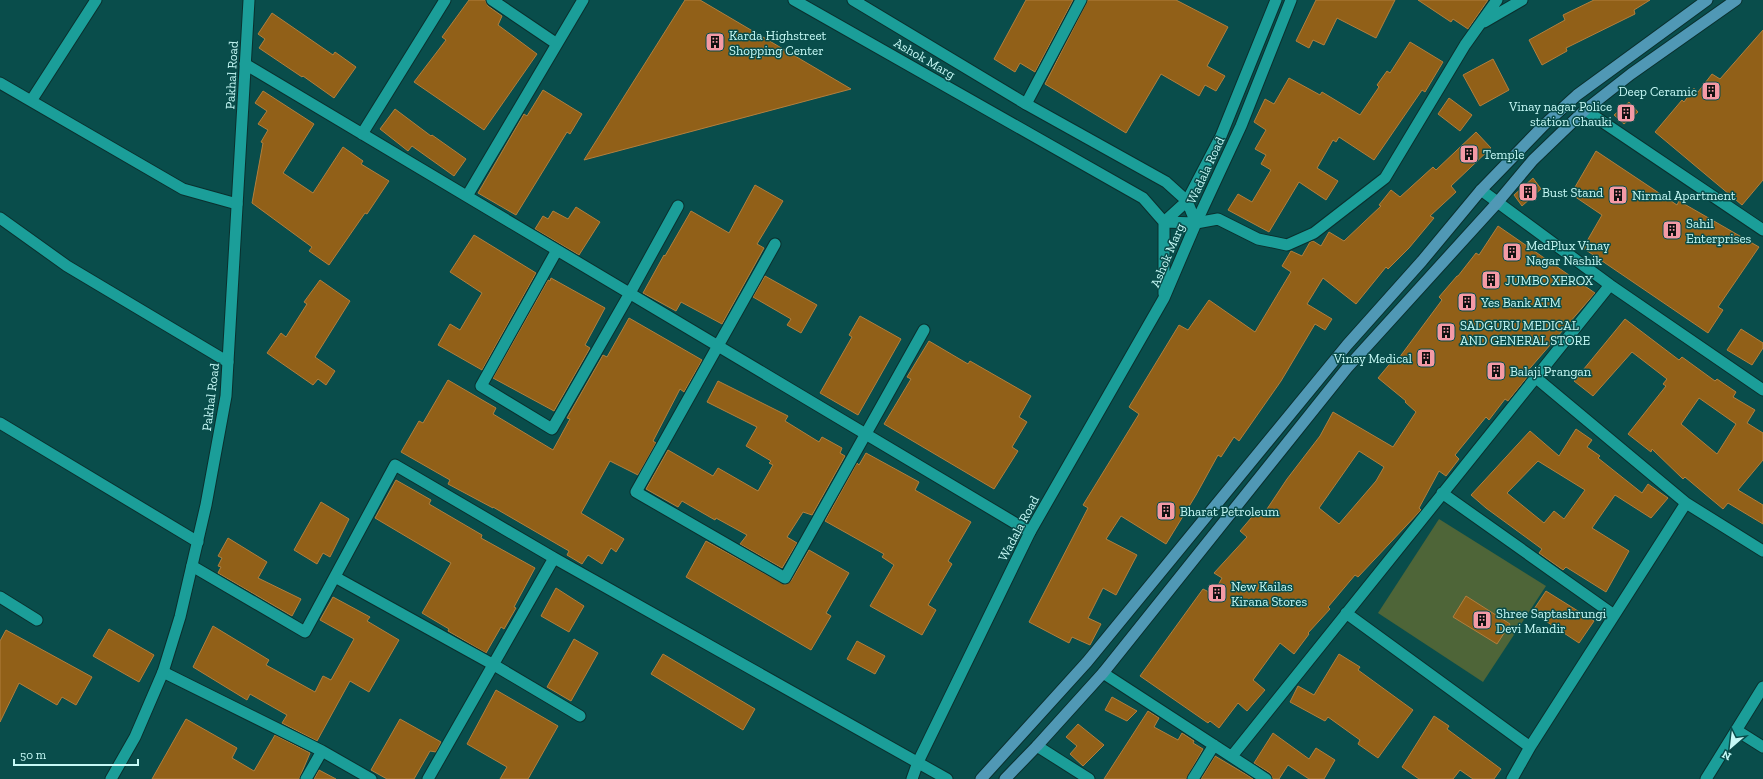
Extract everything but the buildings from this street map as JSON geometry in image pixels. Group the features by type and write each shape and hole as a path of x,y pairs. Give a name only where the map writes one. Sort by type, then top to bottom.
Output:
{"main road":[{"path":"981,779 1087,662 1347,345 1422,261 1481,190 1543,126 1577,95 1707,0"},
{"path":"1005,779 1103,673 1347,368 1533,160 1584,110 1660,53 1736,0"},
{"path":"1186,541 1201,552"}],"street":[{"path":"31,101 96,0"},
{"name":"Pakhal Road","path":"111,779 135,737 163,672 180,617 206,505 226,396 249,0"},
{"path":"362,134 445,0"},
{"path":"492,0 557,44"},
{"path":"467,196 583,0"},
{"name":"Ashok Marg","path":"794,0 1143,198 1164,222 1164,298"},
{"name":"Ashok Marg","path":"853,0 1026,104 1166,182 1187,201 1196,223 1164,298"},
{"path":"1026,104 1082,0"},
{"name":"Wadala Road","path":"1164,222 1187,201 1221,136 1276,0"},
{"name":"Wadala Road","path":"1164,222 1196,223 1241,126 1291,0"},
{"path":"1196,223 1218,219 1258,239 1287,245 1314,233 1385,178 1465,45 1498,0"},
{"path":"1480,24 1522,0"},
{"path":"245,64 1030,532"},
{"path":"0,83 183,189 237,204"},
{"path":"1584,110 1763,230"},
{"path":"1481,190 1496,203 1610,285 1763,390"},
{"path":"557,250 481,386 552,429 678,206"},
{"path":"0,218 67,266 228,362"},
{"path":"775,244 636,492 786,578 924,330"},
{"path":"1232,756 1610,285"},
{"name":"Wadala Road","path":"912,779 918,762 1030,532 1164,298"},
{"path":"1535,377 1686,503 1763,551"},
{"path":"0,423 198,542"},
{"path":"192,566 305,632 396,465 554,558 946,779"},
{"path":"1442,493 1614,615"},
{"path":"1512,779 1530,747 1686,503"},
{"path":"428,779 554,558"},
{"path":"335,577 494,665 580,716"},
{"path":"0,597 37,620"},
{"path":"1346,614 1530,747"},
{"path":"163,672 322,751 371,779"},
{"path":"1103,673 1266,779"},
{"path":"1706,779 1763,687"},
{"path":"1736,730 1763,747"},
{"path":"1193,779 1214,745"},
{"path":"1037,746 1089,779"},
{"path":"306,779 322,751"}],"green space":[{"path":"1439,519 1546,586 1483,682 1378,613"}],"place":[{"name":"Karda Highstreet Shopping Center","path":"715,42"},
{"name":"Deep Ceramic","path":"1711,91"},
{"name":"Vinay nagar Police station Chauki","path":"1626,113"},
{"name":"Temple","path":"1469,154"},
{"name":"Bust Stand","path":"1528,192"},
{"name":"Nirmal Apartment","path":"1618,195"},
{"name":"Sahil Enterprises","path":"1672,230"},
{"name":"MedPlux Vinay Nagar Nashik","path":"1512,252"},
{"name":"JUMBO XEROX","path":"1491,280"},
{"name":"Yes Bank ATM","path":"1467,302"},
{"name":"SADGURU MEDICAL AND GENERAL STORE","path":"1446,332"},
{"name":"Vinay Medical","path":"1426,358"},
{"name":"Balaji Prangan","path":"1496,371"},
{"name":"Bharat Petroleum","path":"1166,511"},
{"name":"New Kailas Kirana Stores","path":"1217,593"},
{"name":"Shree Saptashrungi Devi Mandir","path":"1482,620"}]}
